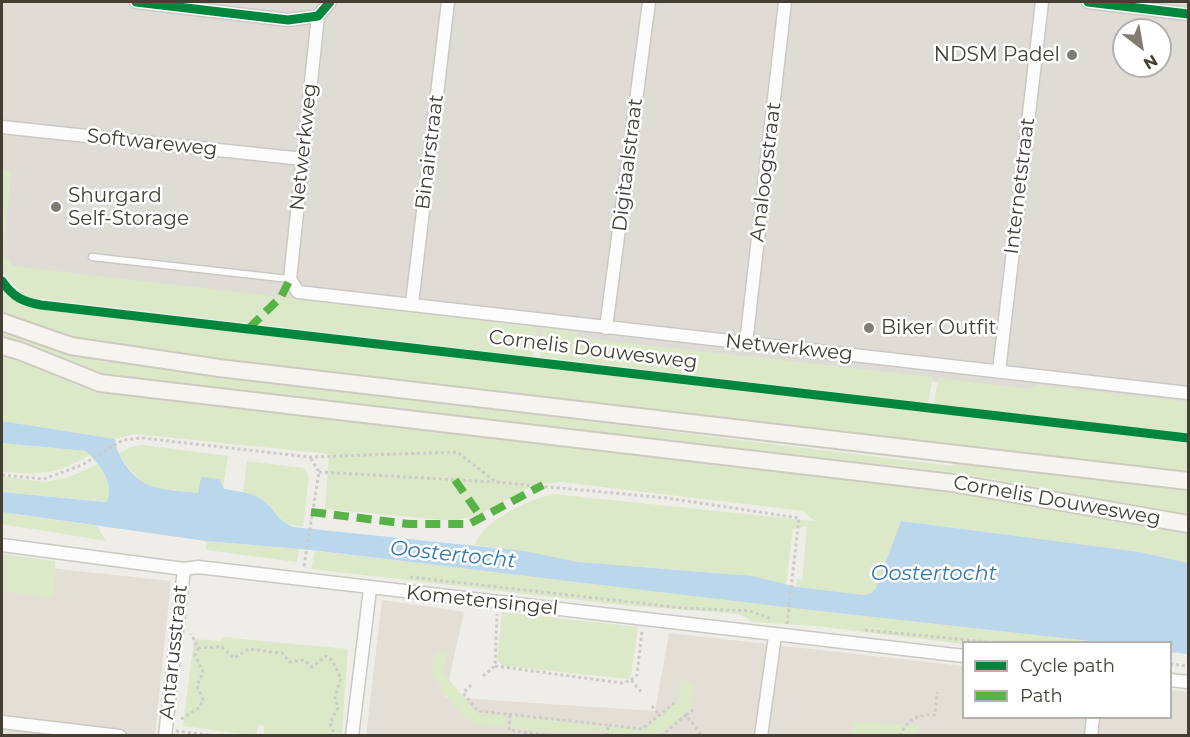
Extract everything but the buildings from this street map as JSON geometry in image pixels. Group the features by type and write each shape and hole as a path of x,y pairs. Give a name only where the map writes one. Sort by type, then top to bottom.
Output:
{"main road":[{"name":"Cornelis Douwesweg","path":"2,322 71,346 219,368 1188,481"},
{"name":"Cornelis Douwesweg","path":"2,346 20,351 100,384 953,483 1188,524"}],"street":[{"path":"136,2 288,20 318,16 330,2"},
{"name":"Binairstraat","path":"412,303 448,2"},
{"name":"Digitaalstraat","path":"606,328 649,2"},
{"name":"Analoogstraat","path":"746,343 785,2"},
{"name":"Internetstraat","path":"999,371 1042,2"},
{"path":"1088,2 1188,14"},
{"name":"Netwerkweg","path":"318,16 290,279 298,292 412,303 606,328 1188,393"},
{"name":"Softwareweg","path":"2,127 303,159"},
{"name":"Kometensingel","path":"2,545 184,569 198,567 370,589 962,656"},
{"name":"Antarusstraat","path":"165,735 184,569"},
{"path":"352,735 370,589"},
{"path":"761,735 776,636"},
{"path":"1172,680 1188,682"},
{"path":"1091,735 1093,719"},
{"path":"2,722 120,735"}],"lane":[{"name":"Netwerkweg","path":"92,257 290,279"}],"path":[{"path":"2,475 44,480 82,465 123,440 142,438 310,457 457,452 496,482"},
{"path":"306,550 319,472 310,457"},
{"path":"319,472 496,482 667,498 799,518 788,608"},
{"path":"495,666 498,603"},
{"path":"483,676 495,666 622,683 631,680 637,675 644,619"},
{"path":"787,622 798,623"},
{"path":"856,629 978,641"},
{"path":"191,637 198,648"},
{"path":"198,648 222,647 234,658 249,649 282,653 290,662 304,660 312,667 326,656 332,660 341,678 335,697 338,708 330,723 336,735"},
{"path":"181,718 191,715 199,708 203,700 197,686 203,672 195,655 198,648"},
{"path":"1172,664 1188,666"},
{"path":"631,680 643,694"},
{"path":"471,685 463,693 478,711 642,729 677,700"},
{"path":"900,735 905,724 921,714 935,715 937,693"},
{"path":"652,706 659,715"},
{"path":"661,735 693,710"},
{"path":"508,735 510,714"},
{"path":"686,716 702,735"},
{"path":"607,735 608,725"},
{"path":"509,730 548,735"},
{"path":"179,731 218,735"}],"shaded area":[{"path":"2,2 1188,2 1188,411 2,274"},
{"path":"2,563 171,581 155,735 2,736"},
{"path":"382,600 464,612 445,697 655,711 669,633 962,666 962,719 1172,719 1172,690 1188,692 1188,735 366,736"}],"green space":[{"path":"2,170 11,171 3,254 13,266 537,327 533,357 25,297 2,272"},
{"path":"2,286 20,305 1188,443 1188,473 76,344 2,317"},
{"path":"543,328 577,332 578,337 933,377 928,403 540,357"},
{"path":"2,330 154,368 952,466 957,461 1188,488 1188,516 960,473 83,374 2,339"},
{"path":"2,353 47,369 74,384 95,392 982,495 1188,531 1188,563 1140,552 901,521 876,588 864,595 797,587 797,579 802,580 807,526 793,529 786,585 709,572 579,562 475,545 479,536 487,528 508,512 553,494 814,521 803,511 561,482 534,485 478,515 454,521 325,509 329,454 135,434 115,439 2,421"},
{"path":"938,378 1031,389 1038,385 1188,402 1188,433 934,405"},
{"path":"2,443 86,451 90,455 67,467 48,472 2,472"},
{"path":"143,445 228,456 223,489 201,477 198,493 161,489 143,482 127,466 119,453 131,447"},
{"path":"247,461 304,468 309,477 303,527 286,524 262,501 243,493"},
{"path":"98,464 109,487 107,502 2,492 2,476 44,482 69,477"},
{"path":"2,512 97,526 106,541 2,524"},
{"path":"206,541 299,549 297,562 206,550"},
{"path":"315,551 1090,641 962,641 962,644 815,626 753,622 739,614 622,605 311,569"},
{"path":"2,554 55,561 53,598 2,591"},
{"path":"502,612 638,627 629,679 503,666 497,660"},
{"path":"222,637 348,649 342,735 264,735 264,726 258,725 256,736 183,726 194,639 221,641"},
{"path":"438,651 448,652 443,673 477,712 507,715 505,727 471,723 448,698 431,668 432,659"},
{"path":"681,679 694,684 691,709 658,735 608,735 609,726 642,730 678,701"},
{"path":"512,716 606,726 606,731 598,729 568,733 511,728"},
{"path":"853,722 919,725 917,735 852,735"}],"water":[{"name":"Oostertocht","path":"2,421 115,439 116,448 123,461 138,479 146,484 198,493 201,477 219,479 224,489 248,493 261,499 284,522 293,527 524,551 578,562 752,576 797,587 864,595 876,588 901,521 1140,552 1188,563 1188,654 1172,652 1172,641 1090,641 311,550 206,541 2,512 2,492 107,502 109,487 104,474 86,451 2,443"}],"marked path":[{"path":"249,328 281,297 290,279"},
{"path":"455,480 481,517"},
{"path":"311,512 409,524 469,524 543,485"}],"cycle path":[{"path":"136,2 288,20 318,16 330,2"},
{"path":"1088,2 1188,14"},
{"path":"2,281 19,298 41,305 1188,438"}],"place":[{"name":"NDSM Padel","path":"1072,55"},
{"name":"Shurgard Self-Storage","path":"56,207"},
{"name":"Biker Outfit","path":"869,328"}]}
